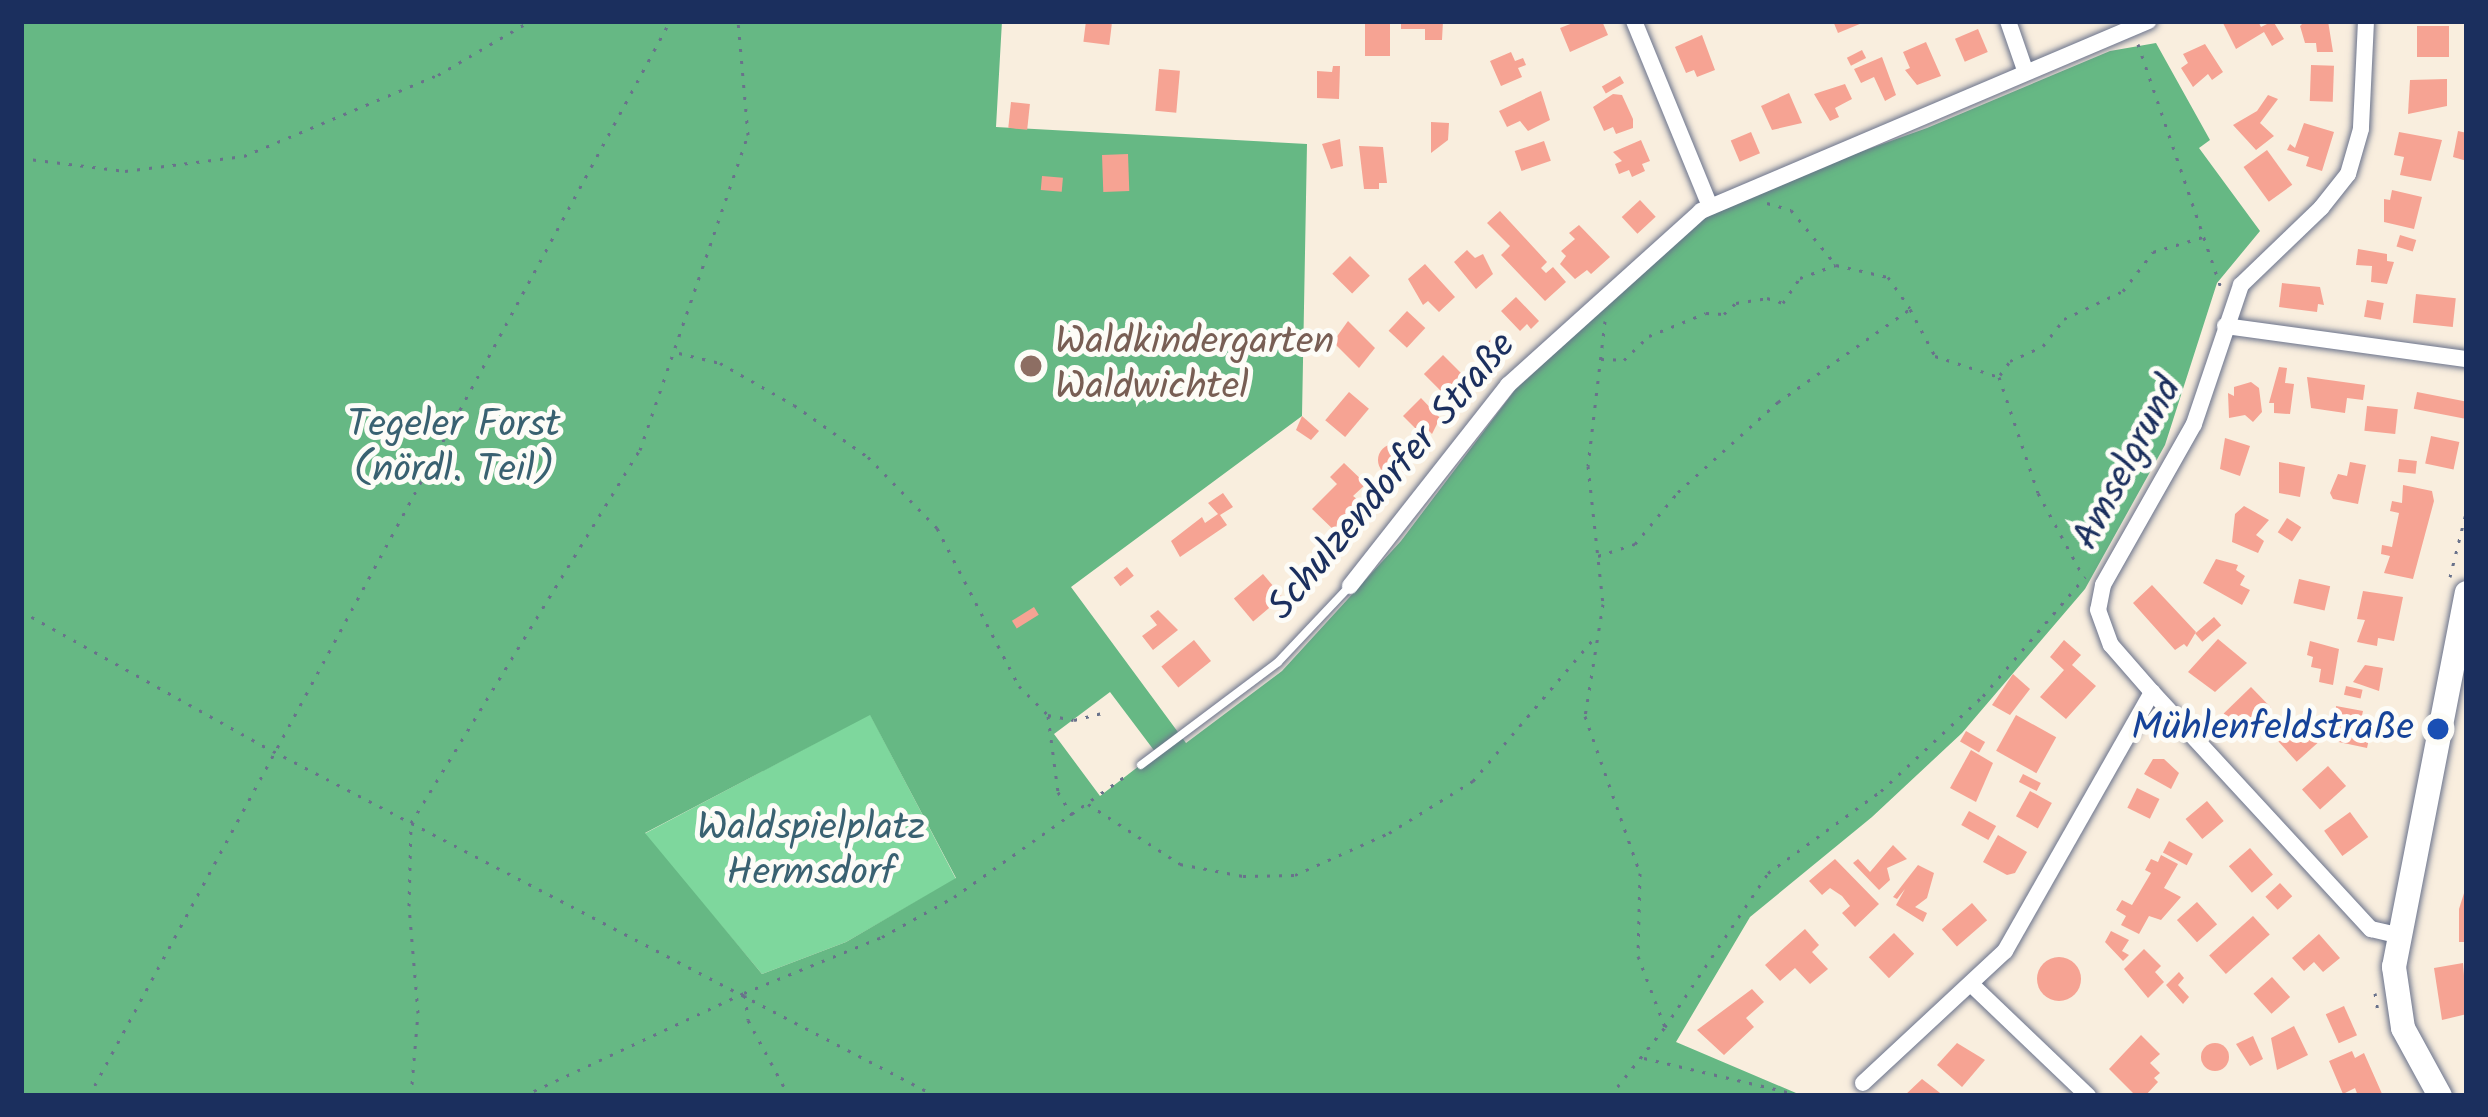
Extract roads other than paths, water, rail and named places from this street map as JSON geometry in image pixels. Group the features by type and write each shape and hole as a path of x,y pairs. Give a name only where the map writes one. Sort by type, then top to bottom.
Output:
{"main road":[{"path":"2440,1096 2403,1028 2394,975 2396,935 2457,685 2467,592"}],"street":[{"path":"1634,21 1709,206"},
{"path":"2008,21 2025,70"},
{"name":"Amselgrund","path":"2366,21 2361,129 2348,174 2321,208 2254,268 2231,306 2194,424 2103,585 2098,610 2106,635 2152,692 2371,929 2396,935"},
{"name":"Schulzendorfer Straße","path":"1350,586 1488,406 1600,297 1709,206 2140,25"},
{"path":"2225,326 2467,359"},
{"path":"1863,1083 2005,951 2152,692"},
{"path":"1972,985 2088,1096"}],"lane":[{"name":"Schulzendorfer Straße","path":"1141,765 1278,662 1350,586"}],"place":[{"name":"Waldkindergarten Waldwichtel","path":"1031,366"},
{"name":"Mühlenfeldstraße","path":"2438,729"}],"park label":[{"name":"Tegeler Forst (nördl. Teil)","path":"454,450"},
{"name":"Waldspielplatz Hermsdorf","path":"811,852"}]}
